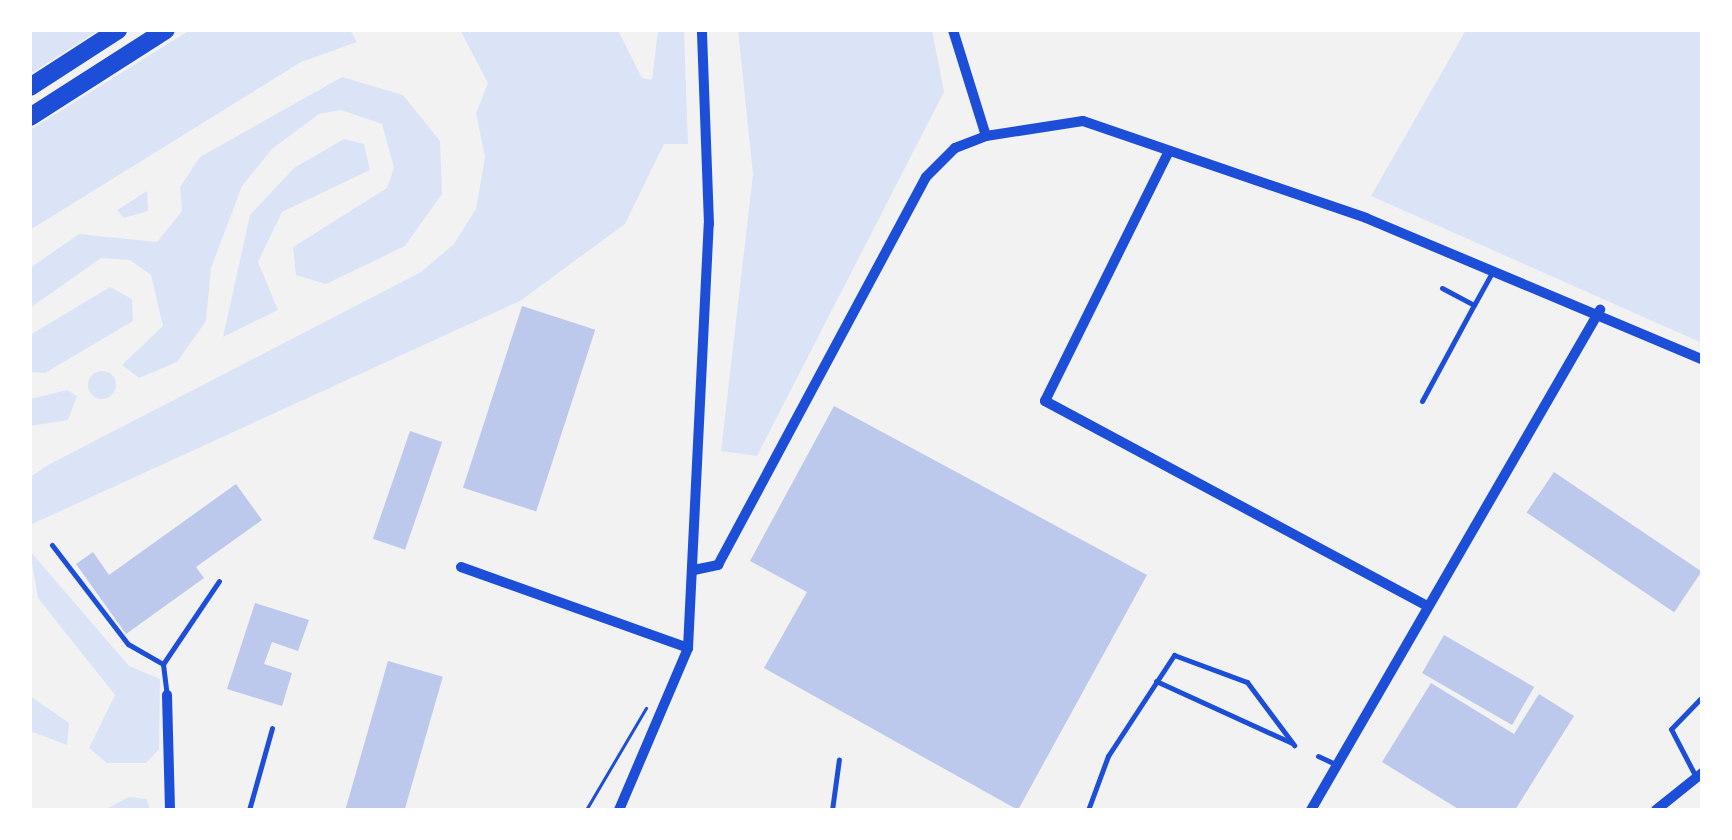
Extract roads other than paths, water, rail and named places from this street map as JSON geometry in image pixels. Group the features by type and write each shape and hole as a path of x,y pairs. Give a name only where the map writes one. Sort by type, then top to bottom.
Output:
{"highway":[{"path":"30,87 118,30"},
{"path":"30,117 166,30"}],"street":[{"path":"619,810 688,648 710,224 702,30"},
{"path":"953,30 986,136"},
{"path":"694,570 718,566 926,177 955,148 986,136 1083,121 1494,268 1600,310 1702,359"},
{"path":"1169,152 1045,401 1427,606"},
{"path":"1312,810 1600,310"},
{"path":"461,567 688,648"},
{"path":"166,695 170,810"},
{"path":"1656,810 1699,775"}],"lane":[{"path":"1422,400 1494,268"},
{"path":"1442,288 1474,305"},
{"path":"52,544 128,644 163,664"},
{"path":"166,695 163,664 220,581"},
{"path":"1088,810 1108,756 1155,680 1185,652 1247,682 1294,744 1155,680"},
{"path":"1699,775 1671,729 1702,696"},
{"path":"249,810 272,728"},
{"path":"1318,756 1337,765"},
{"path":"832,810 839,759"}]}
